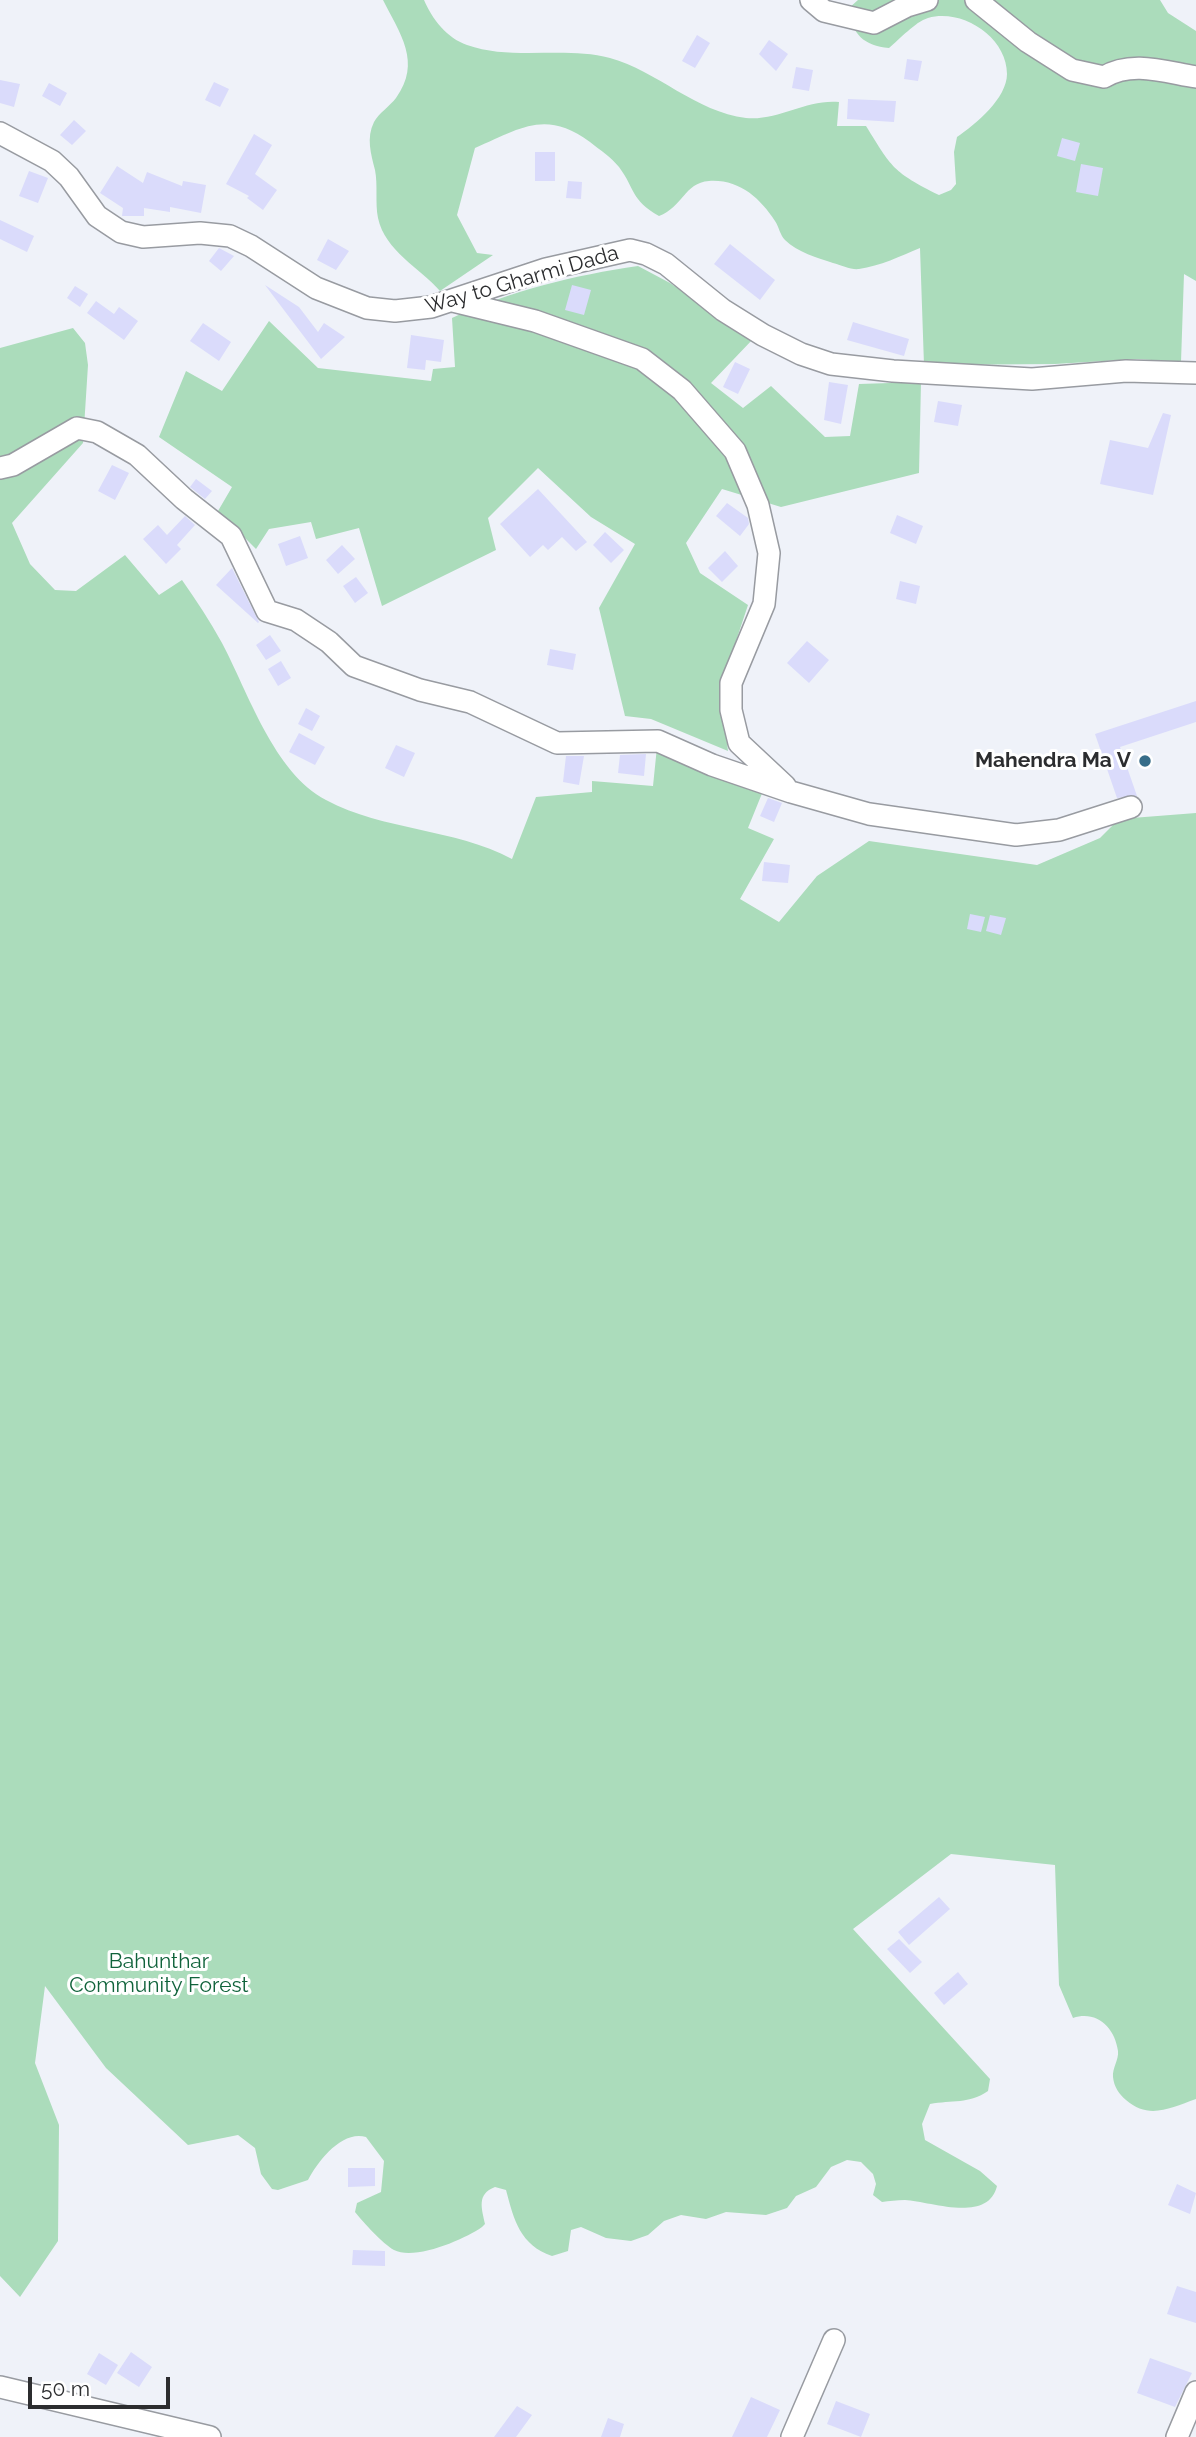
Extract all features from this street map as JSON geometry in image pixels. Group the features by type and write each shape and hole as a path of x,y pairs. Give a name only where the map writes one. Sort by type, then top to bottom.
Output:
{"street":[{"path":"811,0 824,10 874,23 927,0"},
{"path":"976,0 1028,42 1072,70 1104,77 1116,70 1132,68 1196,77"},
{"name":"Way to Gharmi Dada","path":"0,133 52,160 69,177 97,216 121,232 143,237 200,233 230,236 244,242 316,288 367,309 416,309 453,301 546,269 630,250 666,264 723,310 763,335 801,354 831,364 1032,379 1126,371 1196,373"},
{"path":"453,301 535,321 642,359 682,390 735,451 758,505 769,553 764,604 731,683 731,710 739,743 791,792"},
{"path":"0,468 13,465 76,428 97,432 137,455 184,499 231,536 267,611 296,621 318,635 354,666 419,690 470,702 557,743 657,741 712,765 791,792 869,814 1016,835 1059,830 1132,807"},
{"path":"792,2437 834,2340"},
{"path":"0,2387 210,2437"},
{"path":"1177,2437 1196,2392"}],"green space":[{"path":"383,0 424,0 431,14 447,33 467,45 502,52 575,53 610,58 644,72 693,100 728,114 758,118 815,104 839,102 837,126 866,126 895,168 939,195 951,190 956,184 954,152 957,137 981,118 1002,92 1007,74 1005,61 991,37 980,28 955,17 941,16 923,20 889,48 873,45 856,32 850,18 848,9 858,0 1160,0 1168,13 1196,31 1196,281 1184,274 1181,362 1137,359 1055,364 924,365 920,248 883,263 859,269 821,259 785,240 769,213 748,192 720,181 694,186 673,207 659,216 638,199 619,167 605,154 574,132 546,124 519,129 475,148 457,215 477,253 493,255 440,291 395,250 378,218 370,134 376,119 404,85 408,60 401,36"},
{"path":"638,266 670,283 753,339 711,383 743,408 771,386 825,437 850,436 859,384 921,382 919,473 781,507 722,489 686,543 700,573 748,605 720,689 728,751 651,719 625,716 599,608 635,544 591,517 538,468 488,518 496,550 382,606 359,528 316,539 311,522 269,529 256,549 218,511 232,487 159,437 186,371 222,391 269,321 318,368 431,381 433,369 455,367 452,318 543,285"},
{"name":"Bahunthar Community Forest","path":"73,328 85,343 88,365 83,443 12,523 30,564 55,590 76,591 125,555 159,595 182,580 222,643 264,730 291,771 308,788 348,810 467,841 512,859 536,797 592,792 592,781 653,786 657,747 765,786 748,828 774,839 740,899 779,922 817,876 869,841 1037,865 1100,838 1119,819 1196,813 1196,2099 1160,2110 1143,2110 1135,2106 1121,2095 1114,2084 1113,2074 1118,2051 1109,2028 1090,2017 1073,2018 1059,1985 1055,1865 951,1854 853,1929 990,2079 988,2091 981,2095 967,2100 930,2104 922,2124 925,2140 980,2171 997,2186 991,2198 982,2204 957,2208 905,2200 882,2202 873,2195 876,2184 873,2174 861,2162 847,2160 831,2167 816,2187 796,2196 787,2208 766,2215 726,2212 706,2219 681,2215 664,2221 648,2235 631,2241 606,2238 581,2227 571,2230 568,2251 552,2256 525,2238 512,2211 506,2190 495,2187 483,2198 485,2224 482,2227 440,2247 403,2253 384,2243 355,2212 357,2203 381,2192 384,2161 366,2137 348,2138 340,2143 324,2156 308,2180 278,2190 272,2189 261,2174 255,2148 238,2135 188,2145 106,2068 45,1986 35,2063 59,2125 58,2241 20,2297 0,2276 0,348"}],"building":[{"path":"697,35 710,43 695,68 682,61"},
{"path":"769,40 788,54 776,71 759,54"},
{"path":"907,59 922,61 918,81 904,79"},
{"path":"796,67 813,70 809,91 792,88"},
{"path":"0,80 20,84 14,107 0,103"},
{"path":"214,82 229,89 220,107 205,100"},
{"path":"49,83 67,93 60,106 42,96"},
{"path":"848,99 896,101 894,122 847,119"},
{"path":"74,120 86,131 72,145 60,135"},
{"path":"254,134 272,145 255,174 277,190 263,210 247,198 249,196 226,184"},
{"path":"1062,138 1080,143 1075,161 1057,156"},
{"path":"535,152 555,152 555,181 535,181"},
{"path":"1081,164 1103,168 1098,196 1076,192"},
{"path":"117,166 143,183 147,172 182,186 183,181 206,185 201,213 170,207 170,212 144,208 144,216 122,216 123,208 100,193"},
{"path":"29,171 48,178 38,203 19,196"},
{"path":"568,181 582,182 581,199 566,198"},
{"path":"0,220 34,236 27,252 0,239"},
{"path":"328,239 349,251 336,270 317,260"},
{"path":"730,244 775,280 760,300 714,264"},
{"path":"219,248 234,256 221,271 209,261"},
{"path":"265,285 299,307 318,332 324,323 345,337 321,359"},
{"path":"572,285 591,290 584,315 565,310"},
{"path":"75,286 88,294 80,307 67,298"},
{"path":"96,301 114,314 119,307 138,321 124,340 87,313"},
{"path":"853,322 909,339 904,356 847,340"},
{"path":"203,323 231,342 219,361 190,341"},
{"path":"411,335 444,340 441,362 426,360 425,370 407,368"},
{"path":"735,362 750,369 738,394 723,387"},
{"path":"829,382 848,385 841,424 824,420"},
{"path":"938,401 962,405 958,426 934,422"},
{"path":"1163,413 1171,415 1153,495 1100,484 1110,440 1148,448"},
{"path":"112,465 129,473 115,500 98,491"},
{"path":"196,479 212,491 205,499 190,487"},
{"path":"538,489 587,542 576,551 562,537 548,550 543,545 530,557 500,524"},
{"path":"727,503 748,518 749,524 740,536 716,516"},
{"path":"897,515 923,526 916,544 890,533"},
{"path":"185,516 195,525 177,545 181,549 166,564 143,539 158,525 167,535"},
{"path":"605,532 624,550 611,563 593,545"},
{"path":"300,536 308,558 286,566 278,544"},
{"path":"342,545 355,559 338,574 326,560"},
{"path":"725,551 738,566 722,582 708,568"},
{"path":"232,568 259,622 258,623 216,585"},
{"path":"356,577 368,593 355,603 343,586"},
{"path":"900,581 920,586 916,604 896,599"},
{"path":"270,635 281,651 266,660 256,645"},
{"path":"807,641 829,660 809,683 787,663"},
{"path":"550,649 576,654 573,670 547,665"},
{"path":"281,661 291,678 278,686 268,669"},
{"path":"1196,701 1196,722 1120,747 1137,796 1117,798 1095,734"},
{"path":"306,708 320,716 312,731 298,724"},
{"path":"299,733 325,747 315,765 289,752"},
{"path":"396,745 415,753 404,777 385,768"},
{"path":"646,754 644,776 618,773 620,755"},
{"path":"566,756 584,756 579,785 563,782"},
{"path":"768,798 782,803 774,822 760,816"},
{"path":"764,862 790,865 788,883 762,881"},
{"path":"970,914 985,917 981,932 967,929"},
{"path":"990,915 1006,918 1001,935 986,931"},
{"path":"939,1897 950,1909 909,1945 898,1932"},
{"path":"899,1939 922,1962 910,1973 887,1949"},
{"path":"958,1972 968,1984 944,2005 934,1993"},
{"path":"348,2168 375,2168 375,2186 348,2187"},
{"path":"1177,2184 1196,2193 1190,2214 1168,2205"},
{"path":"353,2250 385,2251 385,2266 352,2265"},
{"path":"1177,2286 1196,2292 1196,2323 1167,2314"},
{"path":"131,2352 152,2367 139,2387 117,2373"},
{"path":"99,2353 118,2365 106,2385 87,2374"},
{"path":"1150,2358 1192,2373 1175,2407 1137,2393"},
{"path":"751,2397 780,2410 767,2437 732,2437"},
{"path":"836,2401 870,2414 861,2437 827,2424"},
{"path":"517,2406 532,2415 516,2437 494,2437"},
{"path":"608,2418 624,2424 620,2437 601,2437"}],"place":[{"name":"Mahendra Ma V","path":"1145,761"}]}
